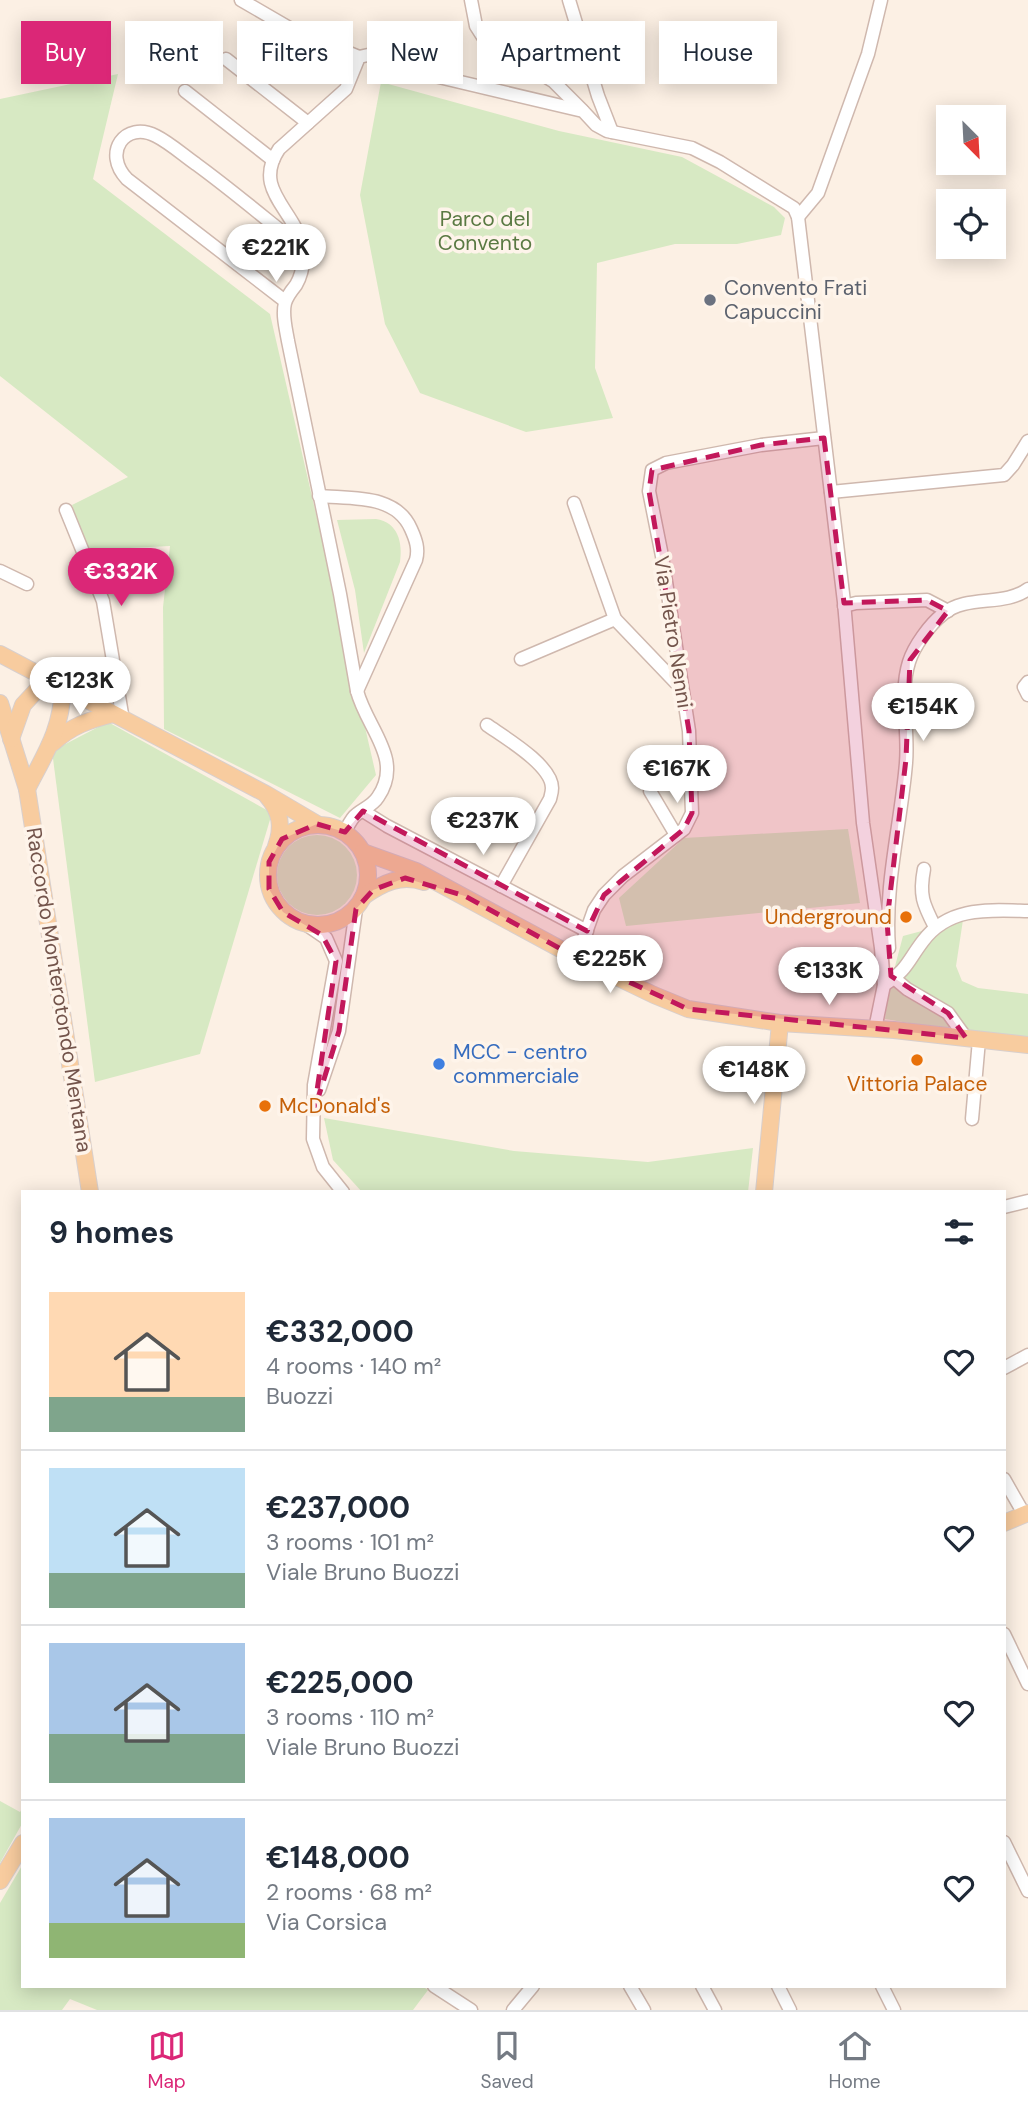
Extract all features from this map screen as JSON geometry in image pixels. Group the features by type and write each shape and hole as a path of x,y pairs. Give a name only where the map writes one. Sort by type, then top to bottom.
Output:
{"main road":[{"path":"0,654 266,794 317,824 332,826 345,832 356,841 368,866 369,881 360,903"},
{"path":"11,739 23,705 47,679"},
{"path":"27,789 51,744 62,711 63,688"},
{"name":"Raccordo Monterotondo Mentana","path":"0,703 27,789 90,1190"},
{"path":"51,744 82,723 118,717"},
{"path":"266,794 281,824 267,876 269,889 283,912 295,920 307,925 325,925 342,920 386,883 405,878 419,880 465,896"},
{"path":"274,850 292,831 317,824"},
{"path":"363,852 416,871 577,958 683,1007 780,1023 875,1029 1028,1045"},
{"path":"764,1190 780,1023"},
{"path":"1006,1522 1026,1513"},
{"path":"0,1881 21,1846"}],"street":[{"path":"241,0 291,29 359,57 373,56 415,71 583,111"},
{"path":"471,0 476,26 485,40 552,81 596,125 612,132 677,144 700,152 794,208 798,217 844,604 863,823 889,982 875,1029"},
{"path":"798,217 818,193 864,66 881,0"},
{"path":"572,3 598,96 612,132"},
{"path":"345,832 357,814 375,802 389,773 387,758 361,706 357,691 288,341 284,316 285,301 300,275 302,248 296,228 271,188 270,176 272,160 282,146 346,89 359,57"},
{"path":"226,59 308,123"},
{"path":"185,91 272,160"},
{"path":"285,301 127,178 116,162 117,146 125,137 137,133 158,137 225,185 302,248"},
{"name":"Via Pietro Nenni","path":"577,958 597,905 612,886 690,822 694,803 689,731 662,556 649,491 652,470 666,463 761,445 824,438"},
{"path":"831,492 1004,475 1028,441"},
{"path":"320,496 381,502 393,506 408,523 418,548 416,560 357,691"},
{"path":"574,503 615,619 682,689"},
{"path":"66,510 103,601 118,717"},
{"path":"0,571 27,584"},
{"path":"886,959 887,921 906,759 905,684 910,660 942,614 957,605 1026,594"},
{"path":"844,604 927,600 948,611"},
{"path":"521,659 615,619"},
{"path":"1028,682 1024,687 1028,695"},
{"path":"487,725 530,757 548,774 552,786 550,799 501,886"},
{"path":"650,791 676,835"},
{"path":"363,811 587,931"},
{"path":"924,869 922,902 935,927"},
{"path":"314,1111 339,1031 360,903"},
{"path":"889,982 908,965 935,927 949,917 961,913 1028,911"},
{"path":"307,925 326,939 336,961 314,1086 313,1139 318,1155 340,1190"},
{"path":"886,959 898,966 908,965"},
{"path":"889,982 908,989 948,1013 973,1039 972,1119"},
{"path":"1006,1206 1028,1201"},
{"path":"1006,1367 1027,1357"},
{"path":"1006,1482 1026,1513"},
{"path":"1006,1638 1028,1684"},
{"path":"1006,1846 1028,1891"},
{"path":"437,1988 471,2010"},
{"path":"520,2007 532,1988"},
{"path":"631,1988 644,2010"},
{"path":"703,1988 715,2010"},
{"path":"779,1988 790,2010"},
{"path":"883,1988 894,2010"}],"highlighted area":[{"path":"824,438 844,603 927,600 948,611 910,660 906,759 887,921 891,976 948,1013 966,1038 688,1009 577,958 465,896 405,878 373,890 356,909 339,1031 314,1111 336,961 322,935 283,912 269,889 269,862 282,839 317,824 345,832 363,811 587,931 604,895 684,829 692,813 689,731 649,491 652,470 761,445"}],"green space":[{"path":"118,74 93,179 270,314 376,775 340,818 164,729 163,607 170,546 88,550 72,505 128,477 0,376 0,99 71,84 111,84 111,75"},
{"name":"Parco del Convento","path":"381,84 388,84 559,131 682,157 774,207 785,218 781,235 737,244 675,244 597,263 595,368 613,418 526,432 420,393 385,324 360,195"},
{"path":"376,519 394,529 400,541 401,555 364,653 355,590 337,520"},
{"path":"108,722 272,813 200,1054 95,1082 52,751"},
{"path":"848,829 860,903 626,926 619,898 684,838"},
{"path":"317,835 332,838 345,847 354,860 357,875 354,890 345,903 332,912 317,915 302,912 289,903 280,890 277,875 280,860 289,847 302,838"},
{"path":"963,920 956,966 962,981 978,988 1028,994 1028,1043 885,1019 889,989 903,936"},
{"path":"324,1118 514,1151 648,1162 753,1148 748,1190 360,1190 333,1160"},
{"path":"0,1801 21,1811 21,1826 0,1863"},
{"path":"21,1867 21,1988 428,1990 413,2010 97,2010 70,1999 62,2010 0,2010 0,1903"}],"place":[{"name":"Convento Frati Capuccini","path":"710,300"},
{"name":"Underground","path":"906,917"},
{"name":"Vittoria Palace","path":"917,1060"},
{"name":"MCC - centro commerciale","path":"439,1064"},
{"name":"McDonald's","path":"265,1106"}]}
